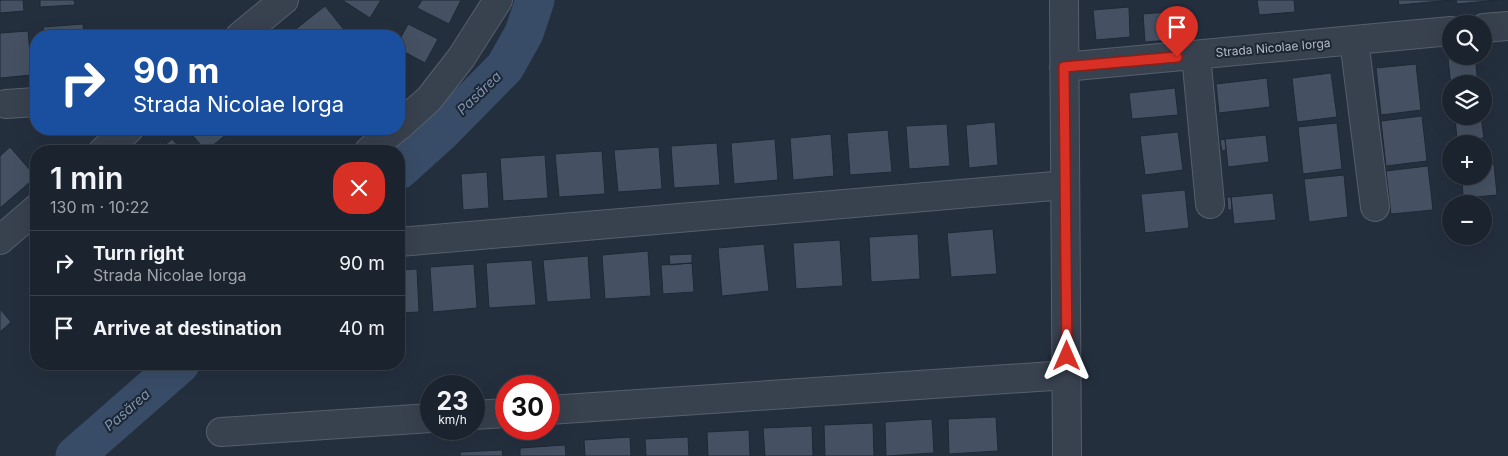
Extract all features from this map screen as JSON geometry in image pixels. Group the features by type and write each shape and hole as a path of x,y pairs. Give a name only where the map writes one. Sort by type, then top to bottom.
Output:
{"street":[{"path":"247,30 284,0"},
{"path":"405,121 429,100 461,58 498,0"},
{"path":"1064,0 1067,456"},
{"path":"1492,27 1508,26"},
{"name":"Strada Nicolae Iorga","path":"1064,67 1442,32"},
{"path":"1354,40 1376,207"},
{"path":"1196,55 1210,204"},
{"path":"6,104 30,102"},
{"path":"110,145 122,135"},
{"path":"376,145 388,135"},
{"path":"405,241 1065,185"},
{"path":"0,240 30,214"},
{"path":"560,409 1067,375"},
{"path":"220,432 420,419"}],"building":[{"path":"0,0 23,0 24,11 0,13"},
{"path":"40,0 74,0 75,5 40,7"},
{"path":"342,0 381,0 370,18"},
{"path":"422,0 461,0 449,24 417,8"},
{"path":"1257,0 1294,0 1295,12 1259,15"},
{"path":"1398,0 1452,0 1399,5"},
{"path":"1456,0 1498,0 1457,4"},
{"path":"325,6 344,30 295,30"},
{"path":"1129,7 1130,37 1096,40 1093,10"},
{"path":"1180,11 1182,39 1145,42 1143,14"},
{"path":"83,24 84,30 43,30 43,27"},
{"path":"408,24 438,39 425,63 405,52 405,30"},
{"path":"28,31 30,75 0,78 0,33"},
{"path":"1416,64 1421,110 1381,115 1376,68"},
{"path":"1449,65 1476,65 1477,75 1450,75"},
{"path":"1331,73 1337,117 1297,122 1292,78"},
{"path":"1267,78 1270,107 1219,113 1216,84"},
{"path":"1175,88 1178,115 1132,119 1129,93"},
{"path":"1422,116 1427,161 1386,166 1381,121"},
{"path":"995,122 998,165 969,168 966,125"},
{"path":"1337,123 1342,169 1303,174 1298,127"},
{"path":"947,124 950,166 909,169 906,126"},
{"path":"1456,125 1482,125 1484,135 1457,135"},
{"path":"888,130 892,172 850,175 847,133"},
{"path":"1178,132 1183,170 1145,175 1140,136"},
{"path":"831,134 834,176 793,180 790,138"},
{"path":"192,135 226,135 213,145 201,145"},
{"path":"1266,135 1269,162 1228,167 1225,139"},
{"path":"172,139 178,145 165,145"},
{"path":"775,139 778,180 734,184 731,143"},
{"path":"1225,139 1226,150 1222,151 1220,140"},
{"path":"717,143 720,185 674,188 671,146"},
{"path":"10,147 30,170 30,182 0,208 0,156"},
{"path":"659,147 662,189 618,192 614,150"},
{"path":"602,151 605,194 559,197 555,154"},
{"path":"545,155 548,198 503,201 500,158"},
{"path":"1492,164 1494,164 1497,195 1463,195 1462,185 1492,185"},
{"path":"1428,166 1433,210 1391,214 1386,171"},
{"path":"487,172 489,208 463,210 461,174"},
{"path":"1344,175 1348,217 1309,222 1304,179"},
{"path":"1185,190 1189,228 1145,233 1141,194"},
{"path":"1273,193 1276,220 1234,224 1231,197"},
{"path":"1227,197 1231,197 1232,210 1228,210"},
{"path":"993,229 997,274 951,277 947,233"},
{"path":"918,234 920,279 871,282 869,237"},
{"path":"840,240 843,286 796,289 793,243"},
{"path":"764,244 769,291 722,296 718,248"},
{"path":"648,251 651,296 605,299 602,255"},
{"path":"692,254 692,263 670,265 669,255"},
{"path":"588,256 591,299 547,302 543,260"},
{"path":"532,260 536,305 489,308 486,263"},
{"path":"692,263 694,292 663,294 661,265"},
{"path":"474,264 477,308 433,312 430,267"},
{"path":"417,269 419,312 405,313 405,270"},
{"path":"0,309 11,322 0,332"},
{"path":"996,417 998,451 949,454 948,419"},
{"path":"932,419 934,453 886,456 885,422"},
{"path":"873,423 874,456 825,456 824,425"},
{"path":"812,426 813,456 765,456 763,428"},
{"path":"749,430 750,456 708,456 707,432"},
{"path":"630,437 631,456 585,456 584,440"},
{"path":"688,437 689,456 646,456 645,439"},
{"path":"565,445 566,456 520,456 520,448"},
{"path":"502,450 503,456 460,456 460,452"}],"waterway":[{"name":"Pasărea","path":"405,165 441,132 505,67 524,33 535,0"},
{"name":"Pasărea","path":"75,456 173,370"}],"route":[{"path":"1067,356 1064,67 1177,57"}]}
